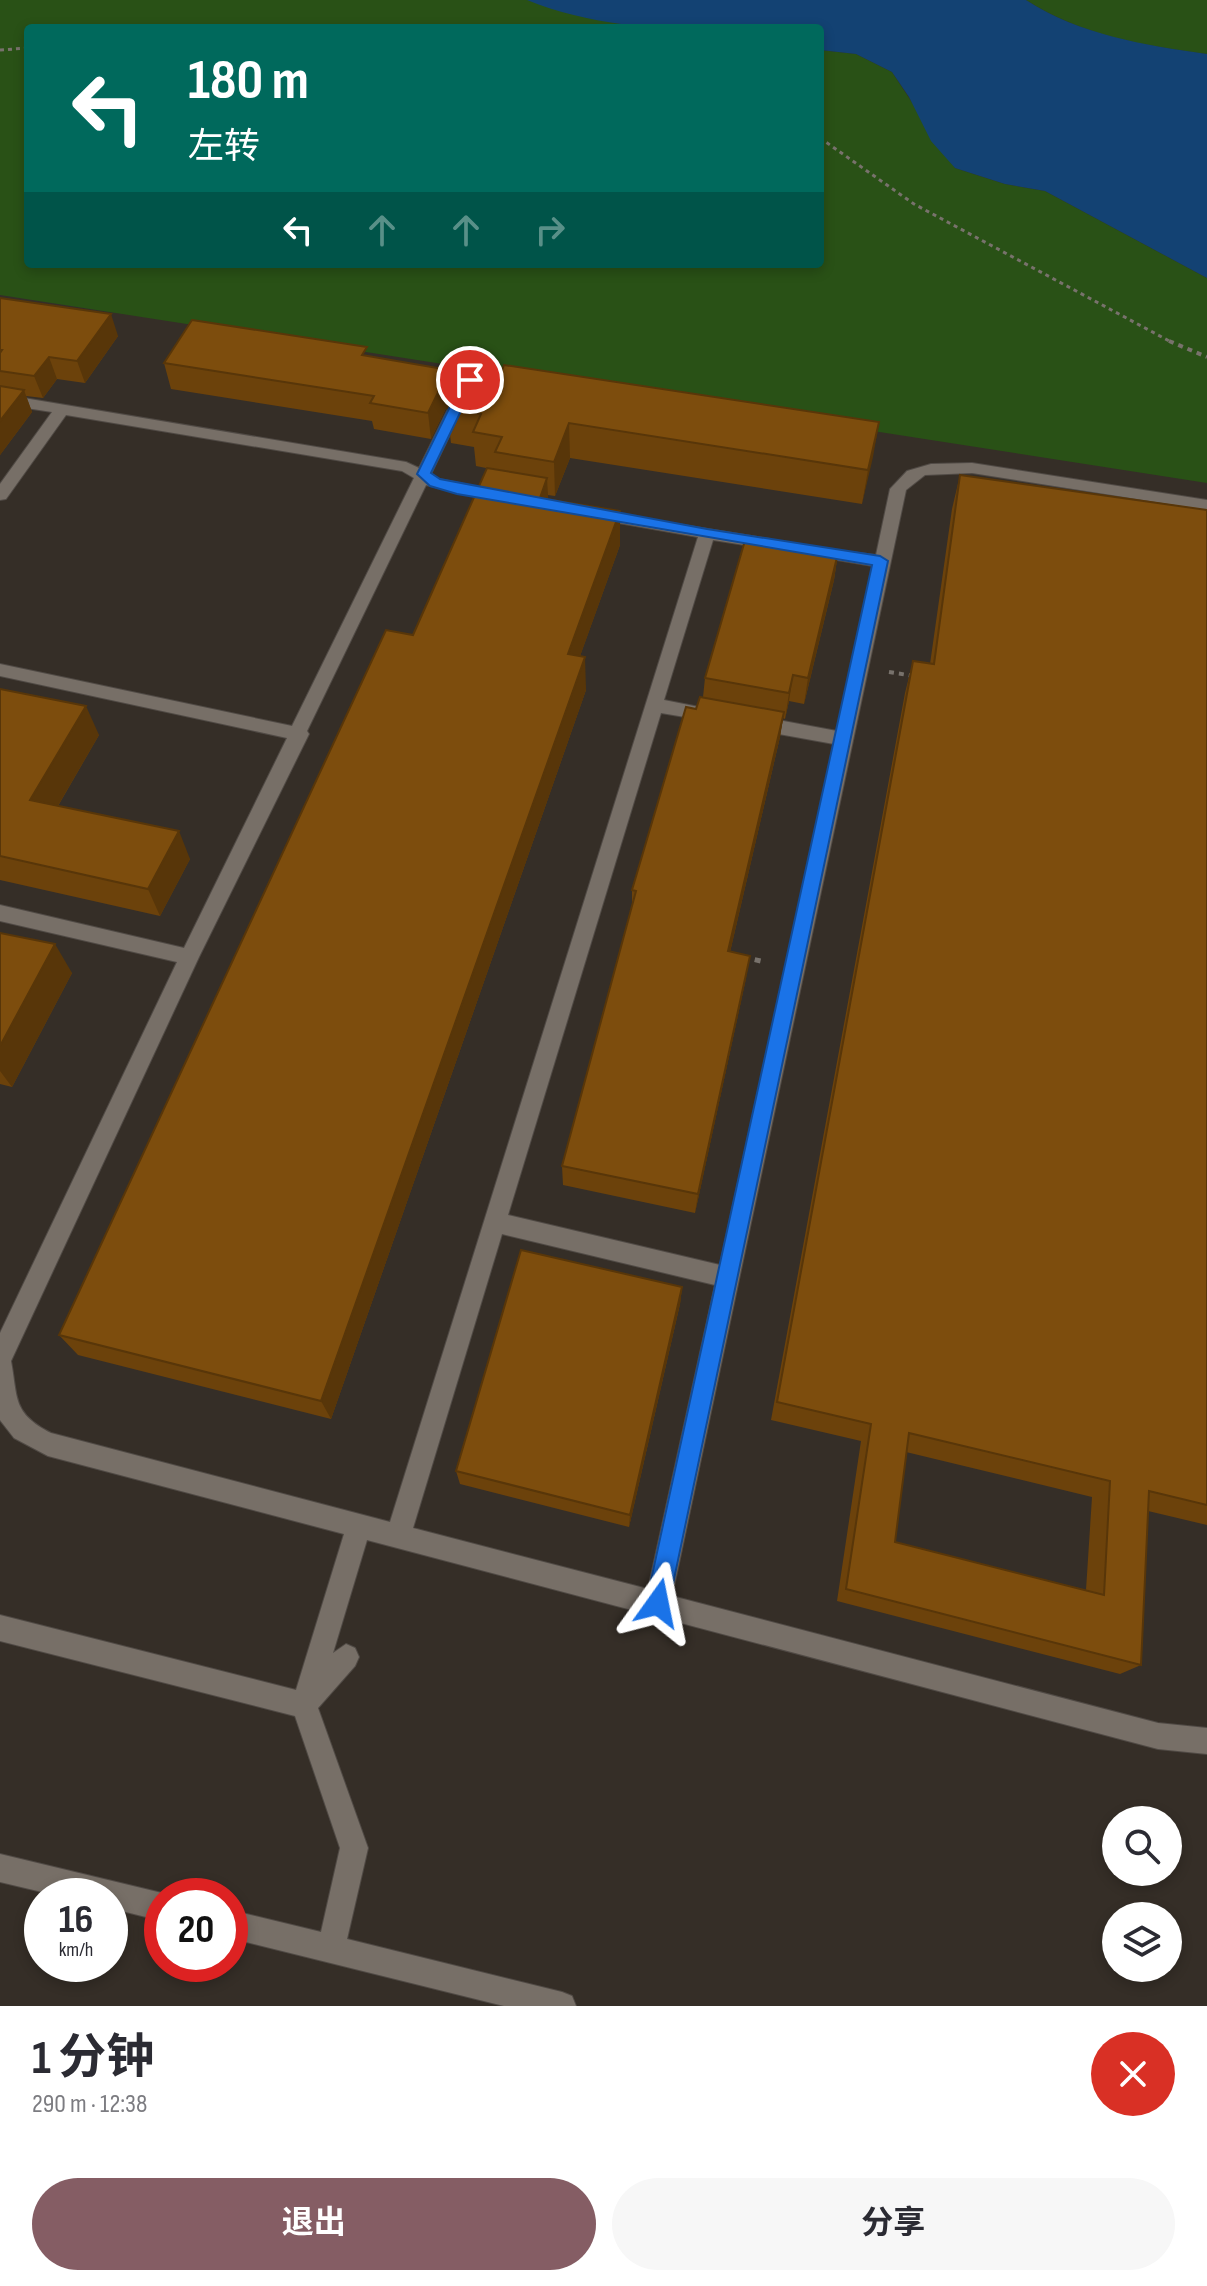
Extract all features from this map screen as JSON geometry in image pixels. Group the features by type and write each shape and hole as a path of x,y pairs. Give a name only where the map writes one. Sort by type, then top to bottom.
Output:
{"street":[{"path":"470,380 189,957 0,1361 4,1404 21,1432 48,1444 1158,1736 1207,1741"},
{"path":"0,399 406,467 424,474 435,483 519,500"},
{"path":"0,495 62,409"},
{"path":"658,1603 880,561 898,489 904,478 934,468 972,468 1207,505"},
{"path":"582,512 880,561"},
{"path":"398,1535 707,534"},
{"path":"0,670 300,734"},
{"path":"654,705 843,739"},
{"path":"0,913 189,957"},
{"path":"494,1222 727,1277"},
{"path":"331,1949 354,1848 304,1705 359,1525"},
{"path":"0,1628 304,1705"},
{"path":"304,1705 346,1657"},
{"path":"0,1868 144,1903"},
{"path":"248,1928 562,2006"}],"path":[{"path":"0,50 24,48"},
{"path":"824,141 914,204 1172,342 1207,357"},
{"path":"858,667 919,677"},
{"path":"734,955 793,968"}],"green space":[{"path":"0,0 779,0 788,24 24,24 24,268 824,268 824,50 856,54 892,72 955,168 1005,184 1045,191 1207,278 1207,483 0,295"},
{"path":"1026,0 1207,0 1207,54 1113,37 1068,22"}],"water":[{"path":"527,0 1026,0 1068,22 1113,37 1207,54 1207,278 1045,191 1005,184 955,168 931,141 909,97 892,72 856,54 824,50 824,24 623,24 563,12"}],"building":[{"path":"0,298 111,314 77,361 49,357 34,376 0,371"},
{"path":"192,320 367,347 362,355 449,370 428,413 370,403 374,396 164,363"},
{"path":"468,364 502,370 504,365 879,422 868,470 569,423 554,462 495,452 502,437 473,432 481,414 447,408"},
{"path":"0,386 24,390 0,421"},
{"path":"487,468 547,478 540,498 620,511 568,654 585,657 321,1401 59,1335 386,630 413,635"},
{"path":"960,475 1207,510 1207,1505 1149,1491 1141,1665 846,1589 871,1424 777,1402 913,661 934,664","holes":["909,1433 1110,1481 1104,1595 895,1542"]},
{"path":"746,537 838,553 808,678 793,675 789,693 705,678"},
{"path":"0,689 86,706 30,800 179,831 148,889 0,856"},
{"path":"700,697 784,712 728,951 750,956 698,1194 562,1166 636,891 632,890 686,707 696,709"},
{"path":"0,933 55,944 0,1046"},
{"path":"521,1250 682,1287 630,1515 456,1471"}],"route":[{"path":"470,380 424,474 435,483 707,534 880,561 658,1603"}]}
